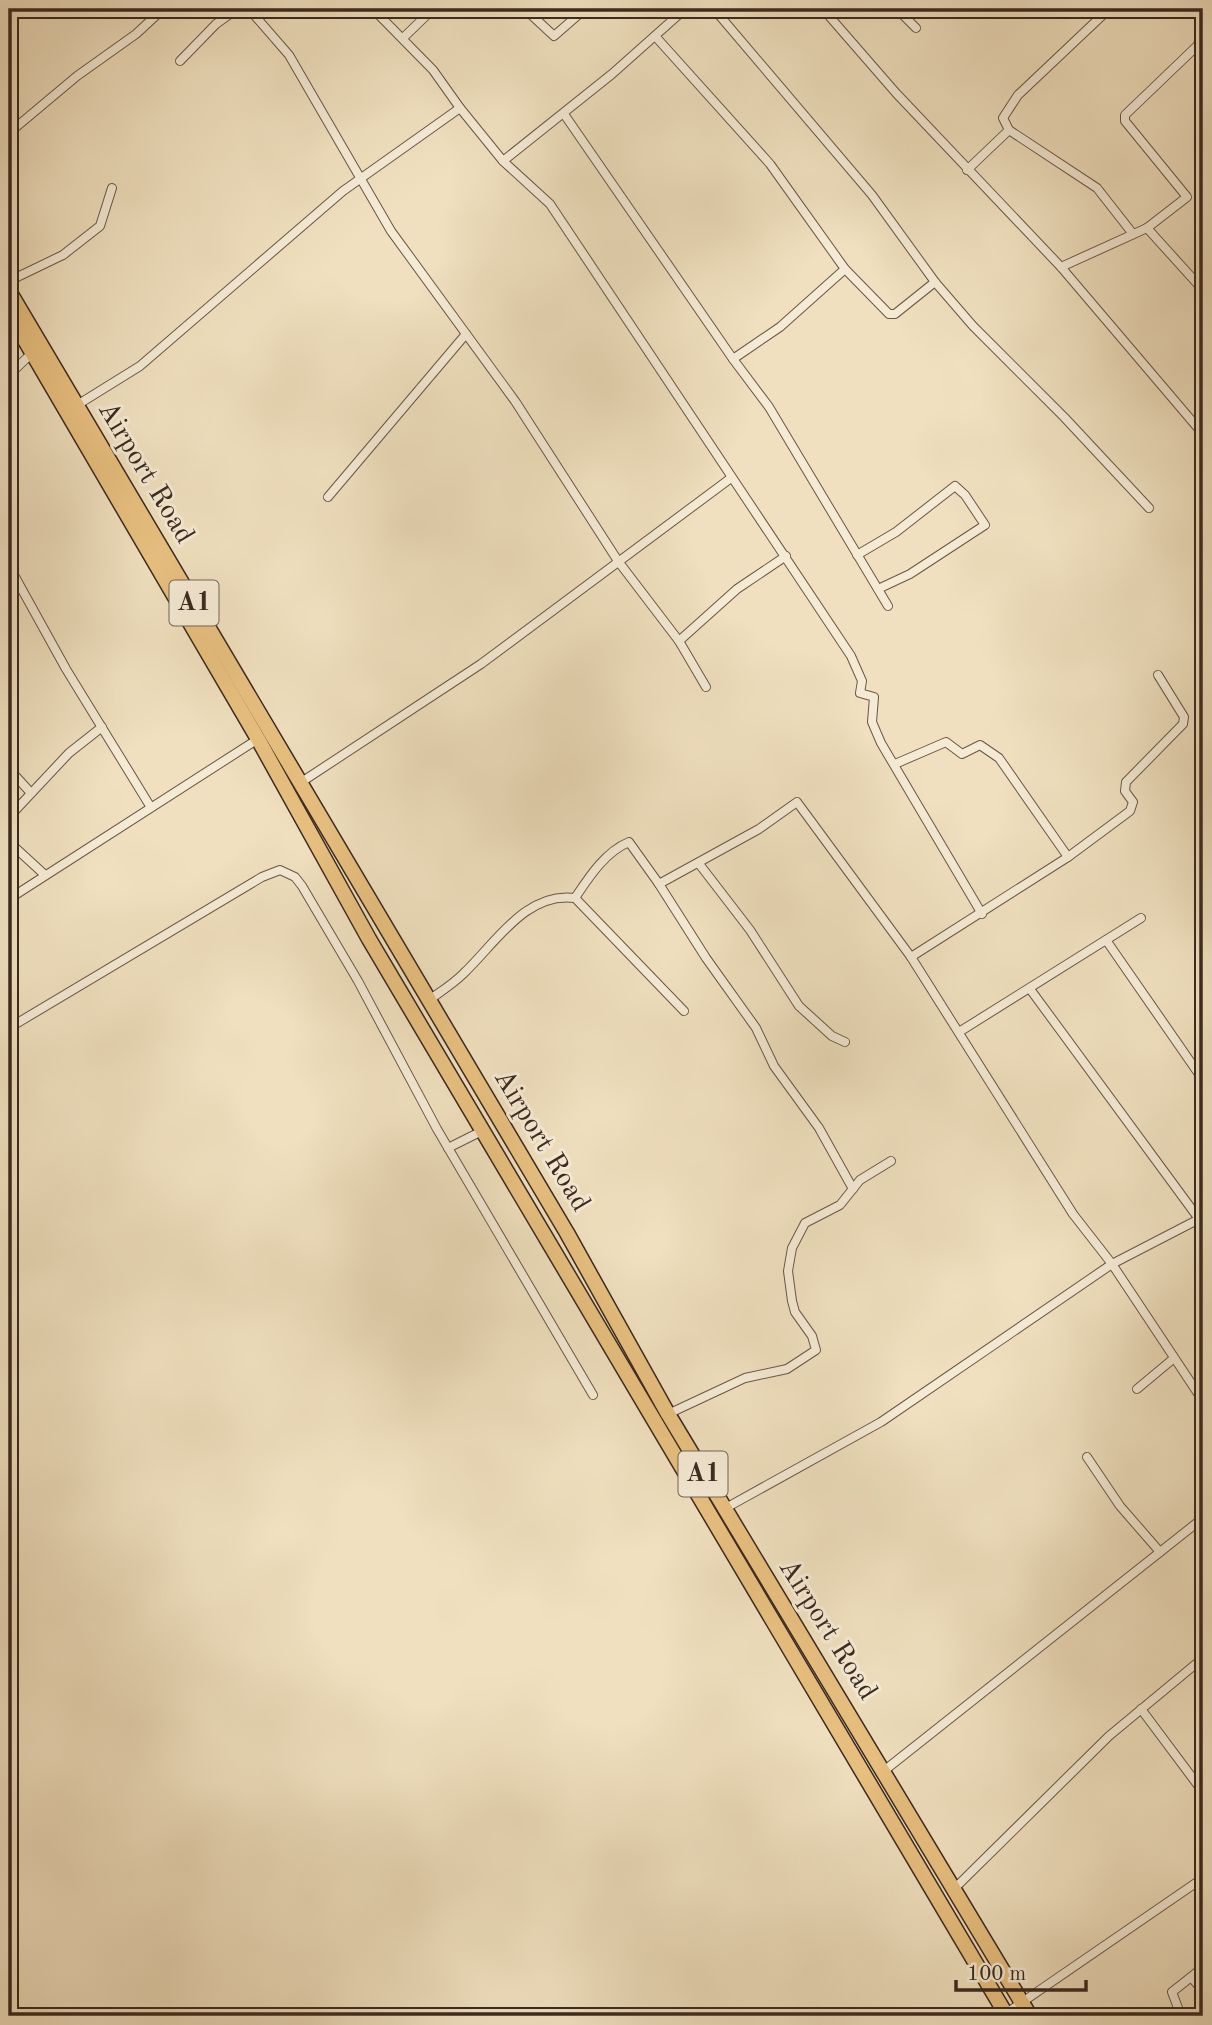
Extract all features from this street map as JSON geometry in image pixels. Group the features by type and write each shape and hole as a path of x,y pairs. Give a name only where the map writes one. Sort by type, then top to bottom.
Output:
{"highway":[{"name":"Airport Road","path":"9,291 71,408 369,939 1006,2015"},
{"name":"Airport Road","path":"10,316 32,353 71,408 300,783 567,1233 724,1509 885,1770 1030,2016"}],"street":[{"path":"9,133 77,76 136,34 163,9"},
{"path":"180,61 216,24 237,9"},
{"path":"249,9 289,55 391,231 515,401 618,561 679,641 706,687"},
{"path":"373,9 433,70 503,161 550,204 851,656 862,681 860,693 874,697 872,722 982,914"},
{"path":"403,38 433,9"},
{"path":"526,9 554,36 585,9"},
{"path":"503,161 564,114 683,9"},
{"path":"714,9 872,195 935,282 973,326 1149,508"},
{"path":"823,9 967,170 1061,267 1203,434"},
{"path":"897,9 916,27"},
{"path":"1110,9 1018,95 1003,118 1009,130 1097,188 1133,234"},
{"path":"1061,267 1147,228 1187,197 1125,121 1125,115 1198,45 1203,24"},
{"path":"655,36 770,164 845,269 889,314 895,314 935,282"},
{"path":"71,408 140,366 361,177 460,108"},
{"path":"564,114 769,407 888,606"},
{"path":"967,170 1009,130"},
{"path":"9,281 63,255 100,226 112,188"},
{"path":"1147,228 1203,290"},
{"path":"733,359 780,327 845,269"},
{"path":"328,497 466,334"},
{"path":"9,375 32,353"},
{"path":"300,783 481,664 731,478"},
{"path":"857,555 896,532 955,486 965,495 985,525 910,574 878,589"},
{"path":"679,641 737,589 786,556"},
{"path":"9,566 150,806"},
{"path":"911,957 1068,858 1130,811 1133,802 1125,791 1126,782 1183,724 1184,718 1158,675"},
{"path":"9,817 69,753 102,727"},
{"path":"9,899 258,739"},
{"path":"895,764 946,742 962,754 980,745 999,758 1068,858"},
{"path":"9,769 30,793"},
{"path":"659,884 695,863 700,864 759,829 797,802 911,957 1073,1214 1112,1264 1172,1359 1203,1401"},
{"path":"9,842 45,874"},
{"path":"575,898 600,865 618,847 629,842 756,1028 774,1066 819,1128 853,1189"},
{"path":"700,864 750,930 799,1006 832,1036 845,1042"},
{"path":"9,1028 262,877 280,870 288,872 302,886 358,981 402,1068 593,1395"},
{"path":"429,1000 461,976 492,942 532,907 554,896 575,898 684,1011"},
{"path":"960,1032 1141,918"},
{"path":"1106,940 1203,1080"},
{"path":"724,1509 881,1422 1112,1264 1201,1218 1030,989"},
{"path":"448,1148 482,1131"},
{"path":"668,1414 745,1378 787,1369 816,1350 813,1336 795,1312 792,1301 788,1271 792,1248 805,1223 840,1205 860,1180 891,1160"},
{"path":"1137,1389 1172,1359"},
{"path":"1087,1457 1120,1506 1160,1552"},
{"path":"885,1770 1203,1518"},
{"path":"954,1888 1051,1797 1109,1736 1203,1658"},
{"path":"1141,1709 1203,1792"},
{"path":"1006,2015 1021,2001 1203,1878"},
{"path":"1181,2016 1172,1992 1203,1967"},
{"path":"1191,1977 1203,1991"}]}
